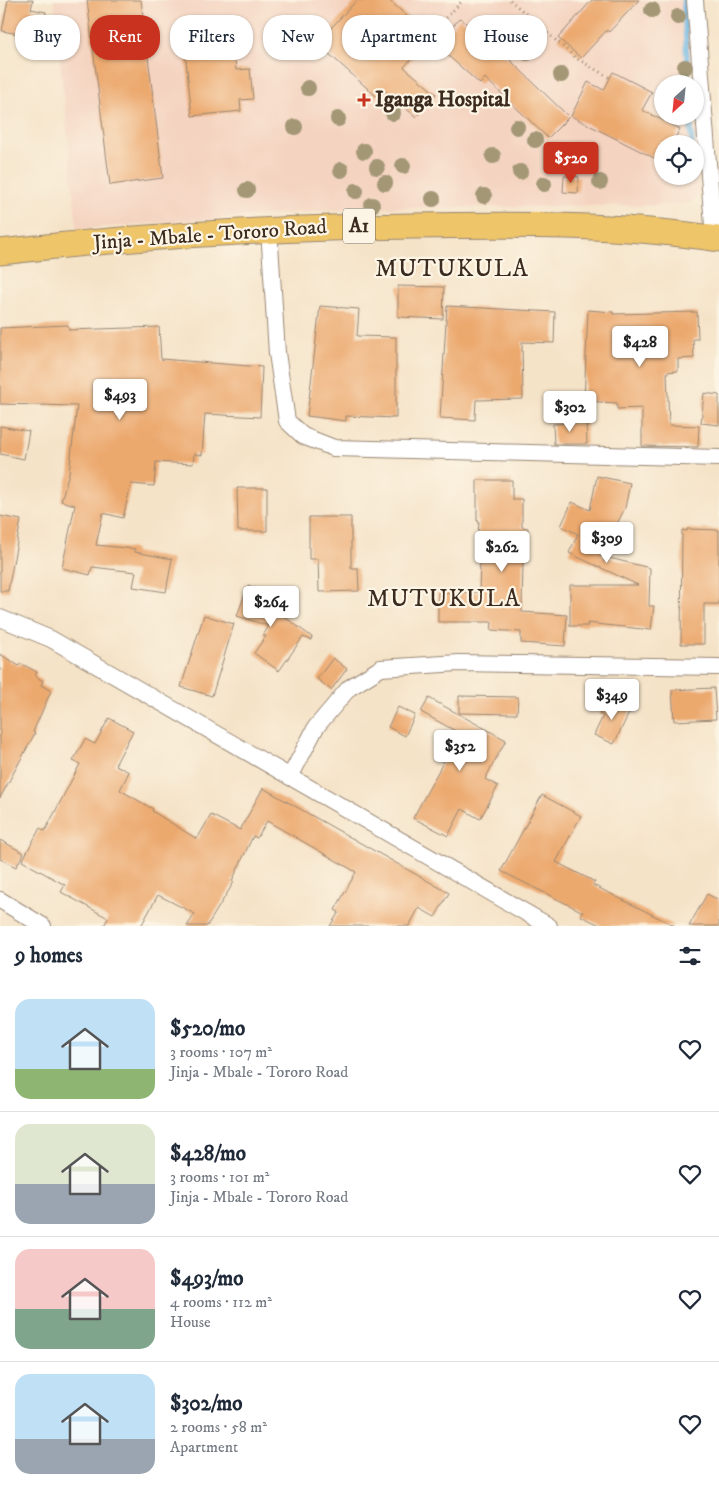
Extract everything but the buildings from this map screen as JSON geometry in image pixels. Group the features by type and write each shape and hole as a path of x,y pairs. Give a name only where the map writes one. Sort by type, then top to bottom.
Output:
{"main road":[{"name":"Jinja - Mbale - Tororo Road","path":"0,252 164,235 269,230 510,224 591,226 716,239"}],"street":[{"path":"695,0 716,239"},
{"path":"269,230 277,353 287,421 303,436 334,448 719,458"},
{"path":"0,618 52,640 549,926"},
{"path":"290,776 316,727 349,688 381,668 459,663 719,667"},
{"path":"0,900 17,919 43,926"}],"path":[{"path":"449,15 463,0"},
{"path":"510,0 576,58 610,78"}],"shaded area":[{"name":"Iganga Hospital","path":"54,0 687,0 691,75 654,75 654,125 696,125 696,135 654,135 654,185 699,185 700,194 691,203 671,205 363,208 77,229 60,60 80,60 80,15 56,15"}],"waterway":[{"path":"684,0 688,75"},
{"path":"691,125 691,135"}],"place":[{"name":"Iganga Hospital","path":"364,100"}],"district":[{"name":"MUTUKULA","path":"452,269"},
{"name":"MUTUKULA","path":"444,599"}]}
